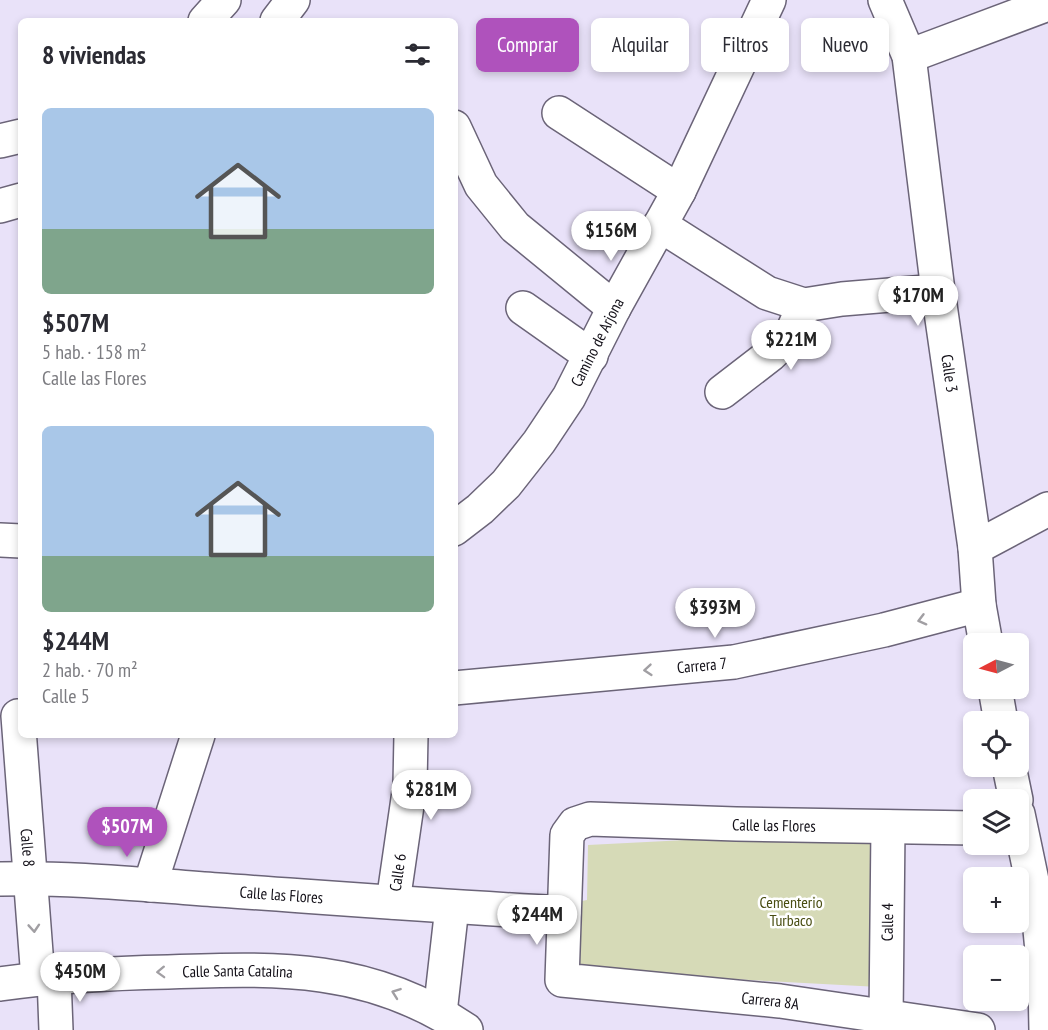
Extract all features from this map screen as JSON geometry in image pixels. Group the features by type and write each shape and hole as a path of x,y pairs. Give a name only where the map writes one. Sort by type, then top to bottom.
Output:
{"main road":[{"path":"208,18 224,0"},
{"path":"279,18 293,0"},
{"name":"Camino de Arjona","path":"458,526 506,484 539,442 569,397 614,308 679,191 769,0"},
{"name":"Calle 3","path":"885,0 909,56 938,291 975,548 979,605 984,633"},
{"path":"909,56 1048,4"},
{"path":"559,113 679,191"},
{"path":"458,135 482,185 515,227 614,308"},
{"path":"0,141 18,137"},
{"path":"0,206 18,201"},
{"path":"660,225 767,293 804,305 842,299 938,291"},
{"path":"722,392 770,355 791,335 804,305"},
{"path":"523,308 591,356"},
{"path":"975,548 1048,509"},
{"path":"0,540 18,541"},
{"name":"Carrera 7","path":"458,688 734,663 884,630 979,605"},
{"name":"Calle 8","path":"13,716 15,878 46,978 56,1030"},
{"path":"150,885 197,738"},
{"name":"Calle 6","path":"393,902 410,785 411,738"},
{"name":"Calle las Flores","path":"15,878 564,913 567,835 575,824 590,819 963,828"},
{"name":"Calle 4","path":"886,1018 888,827"},
{"path":"1029,843 1043,909 1046,1030"},
{"path":"453,907 453,1021"},
{"name":"Carrera 8A","path":"564,913 562,980 780,1001 978,1030"},
{"name":"Calle Santa Catalina","path":"0,984 46,978 212,970 314,973 350,979 381,988 453,1021"}],"green space":[{"name":"Cementerio Turbaco","path":"725,838 882,844 879,987 580,971 572,903 587,900 588,845"}]}
